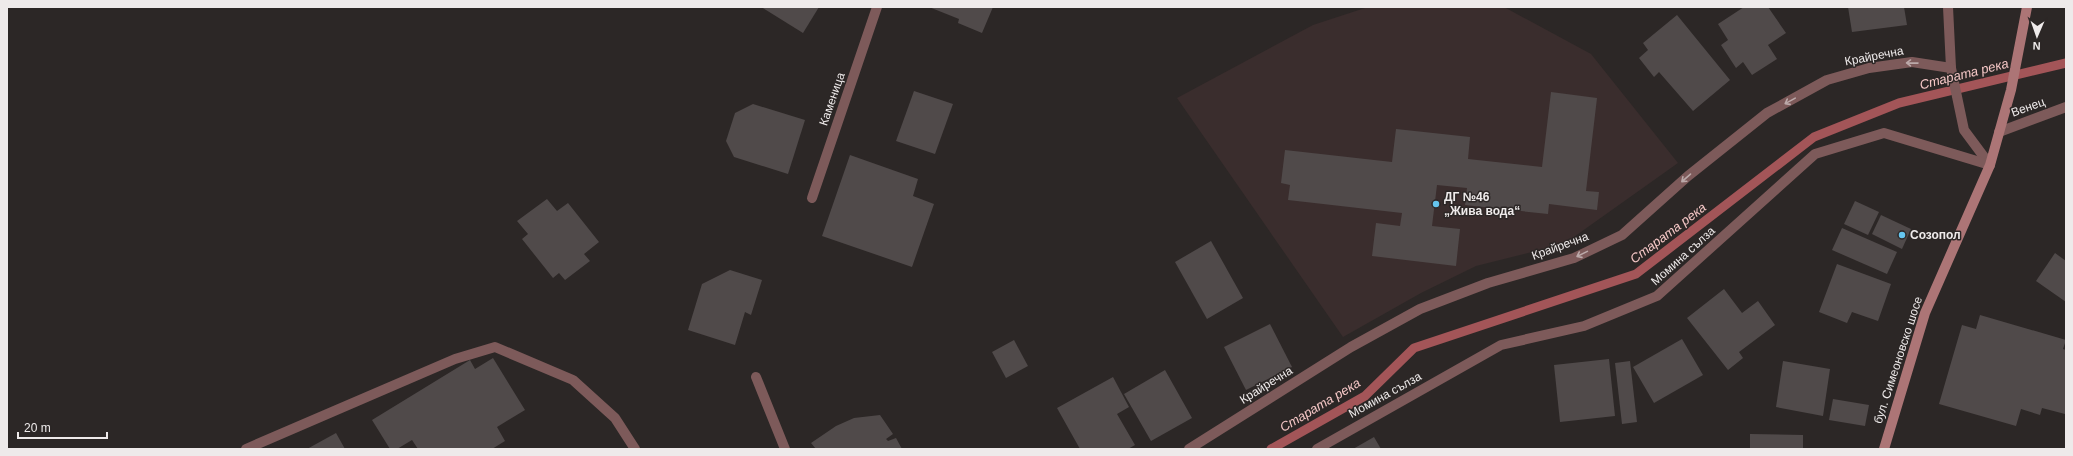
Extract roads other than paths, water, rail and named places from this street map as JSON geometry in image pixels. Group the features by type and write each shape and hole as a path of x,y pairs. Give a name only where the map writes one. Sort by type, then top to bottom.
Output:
{"street":[{"name":"Каменица","path":"812,198 877,7"},
{"path":"1948,7 1951,68 1964,130 1990,165"},
{"name":"бул. Симеоновско шосе","path":"1884,449 1925,313 1990,165 2005,112 2027,10"},
{"name":"Крайречна","path":"1188,449 1351,347 1420,309 1488,283 1574,258 1622,235 1688,176 1767,113 1827,80 1869,68 1912,62 1951,68"},
{"name":"Венец","path":"1999,132 2066,107"},
{"name":"Момина сълза","path":"1317,449 1501,345 1584,326 1657,296 1815,154 1884,133 1990,165"},
{"path":"246,449 455,359 495,348 573,380 615,418 635,449"},
{"path":"756,377 785,449"}],"waterway":[{"name":"Старата река","path":"1271,449 1365,396 1414,348 1636,274 1814,137 1899,103 2066,63"}],"place":[{"name":"ДГ №46 „Жива вода“","path":"1436,204"},
{"name":"Созопол","path":"1902,235"}]}
